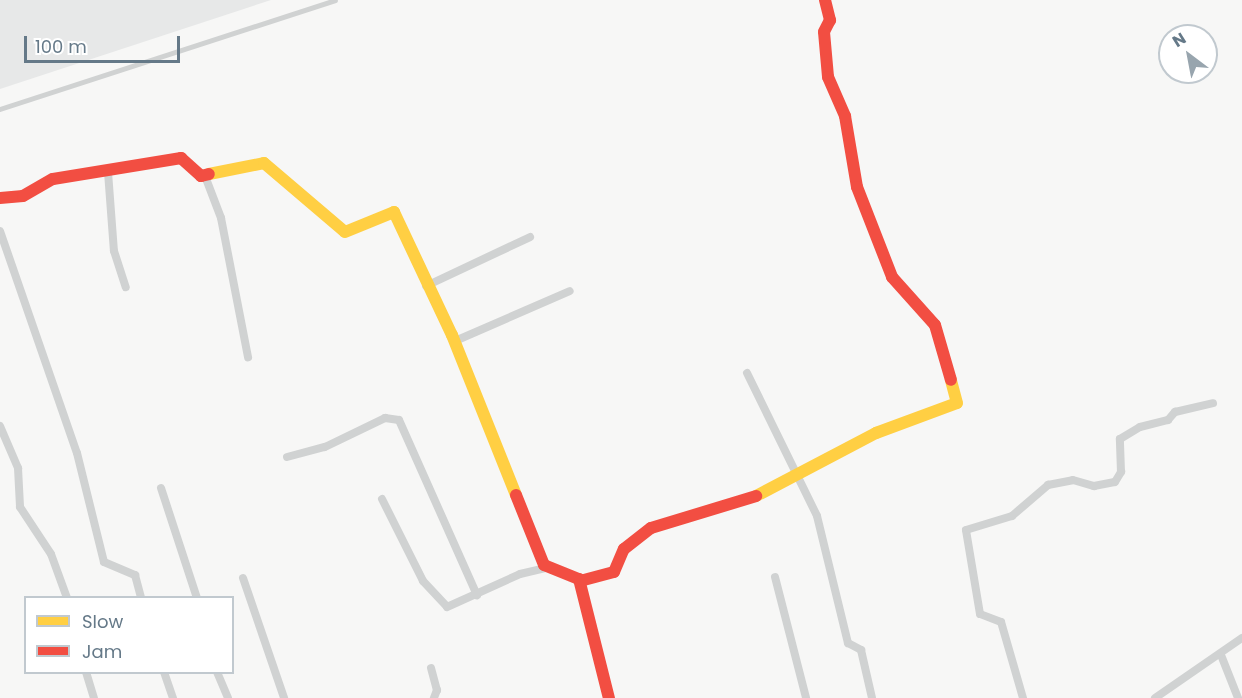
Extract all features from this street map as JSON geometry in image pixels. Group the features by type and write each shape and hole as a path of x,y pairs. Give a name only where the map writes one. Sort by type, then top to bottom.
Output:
{"street":[{"path":"580,582 614,572 624,549 651,528 730,507 796,477 876,434 951,409 958,398 934,325 892,278 857,187 845,116 828,77 824,32 830,20 825,0"},
{"path":"0,198 22,196 53,179 108,172 181,158 195,174 205,176 264,163 345,232 394,212 426,286 455,341 548,568"},
{"path":"108,172 114,252 126,287"},
{"path":"205,176 221,218 248,357"},
{"path":"0,231 76,453 104,562 135,575 141,596"},
{"path":"426,286 530,237"},
{"path":"455,341 570,291"},
{"path":"747,373 817,516 848,643 861,650 872,698"},
{"path":"1023,698 1001,622 980,614 966,530 1012,516 1048,485 1072,480 1094,486 1115,482 1121,472 1120,439 1178,411 1213,403"},
{"path":"287,457 325,447 386,418 399,420 477,595"},
{"path":"0,426 18,468 20,507 51,554 67,596"},
{"path":"161,488 197,596"},
{"path":"382,499 398,537 442,604 457,606 477,595 548,568 570,571 580,582 609,698"},
{"path":"775,577 806,698"},
{"path":"243,578 284,698"},
{"path":"1155,698 1221,655 1242,638"},
{"path":"1221,655 1238,698"},
{"path":"431,668 437,690 434,698"},
{"path":"87,674 94,698"},
{"path":"165,674 173,698"},
{"path":"218,674 228,698"}],"lane":[{"path":"0,109 335,0"}],"shaded area":[{"path":"0,0 271,0 0,89"}],"traffic: slow":[{"path":"209,174 264,163 345,232 394,212 452,335 516,495"},
{"path":"756,496 876,433 957,403 951,380"}],"traffic: jam":[{"path":"825,0 830,20 824,32 828,77 845,116 857,187 892,277 935,325 951,380"},
{"path":"0,198 23,196 53,179 181,158 201,176 209,174"},
{"path":"516,495 544,565 579,579 609,698"},
{"path":"580,581 614,572 624,549 651,528 756,496"}]}
